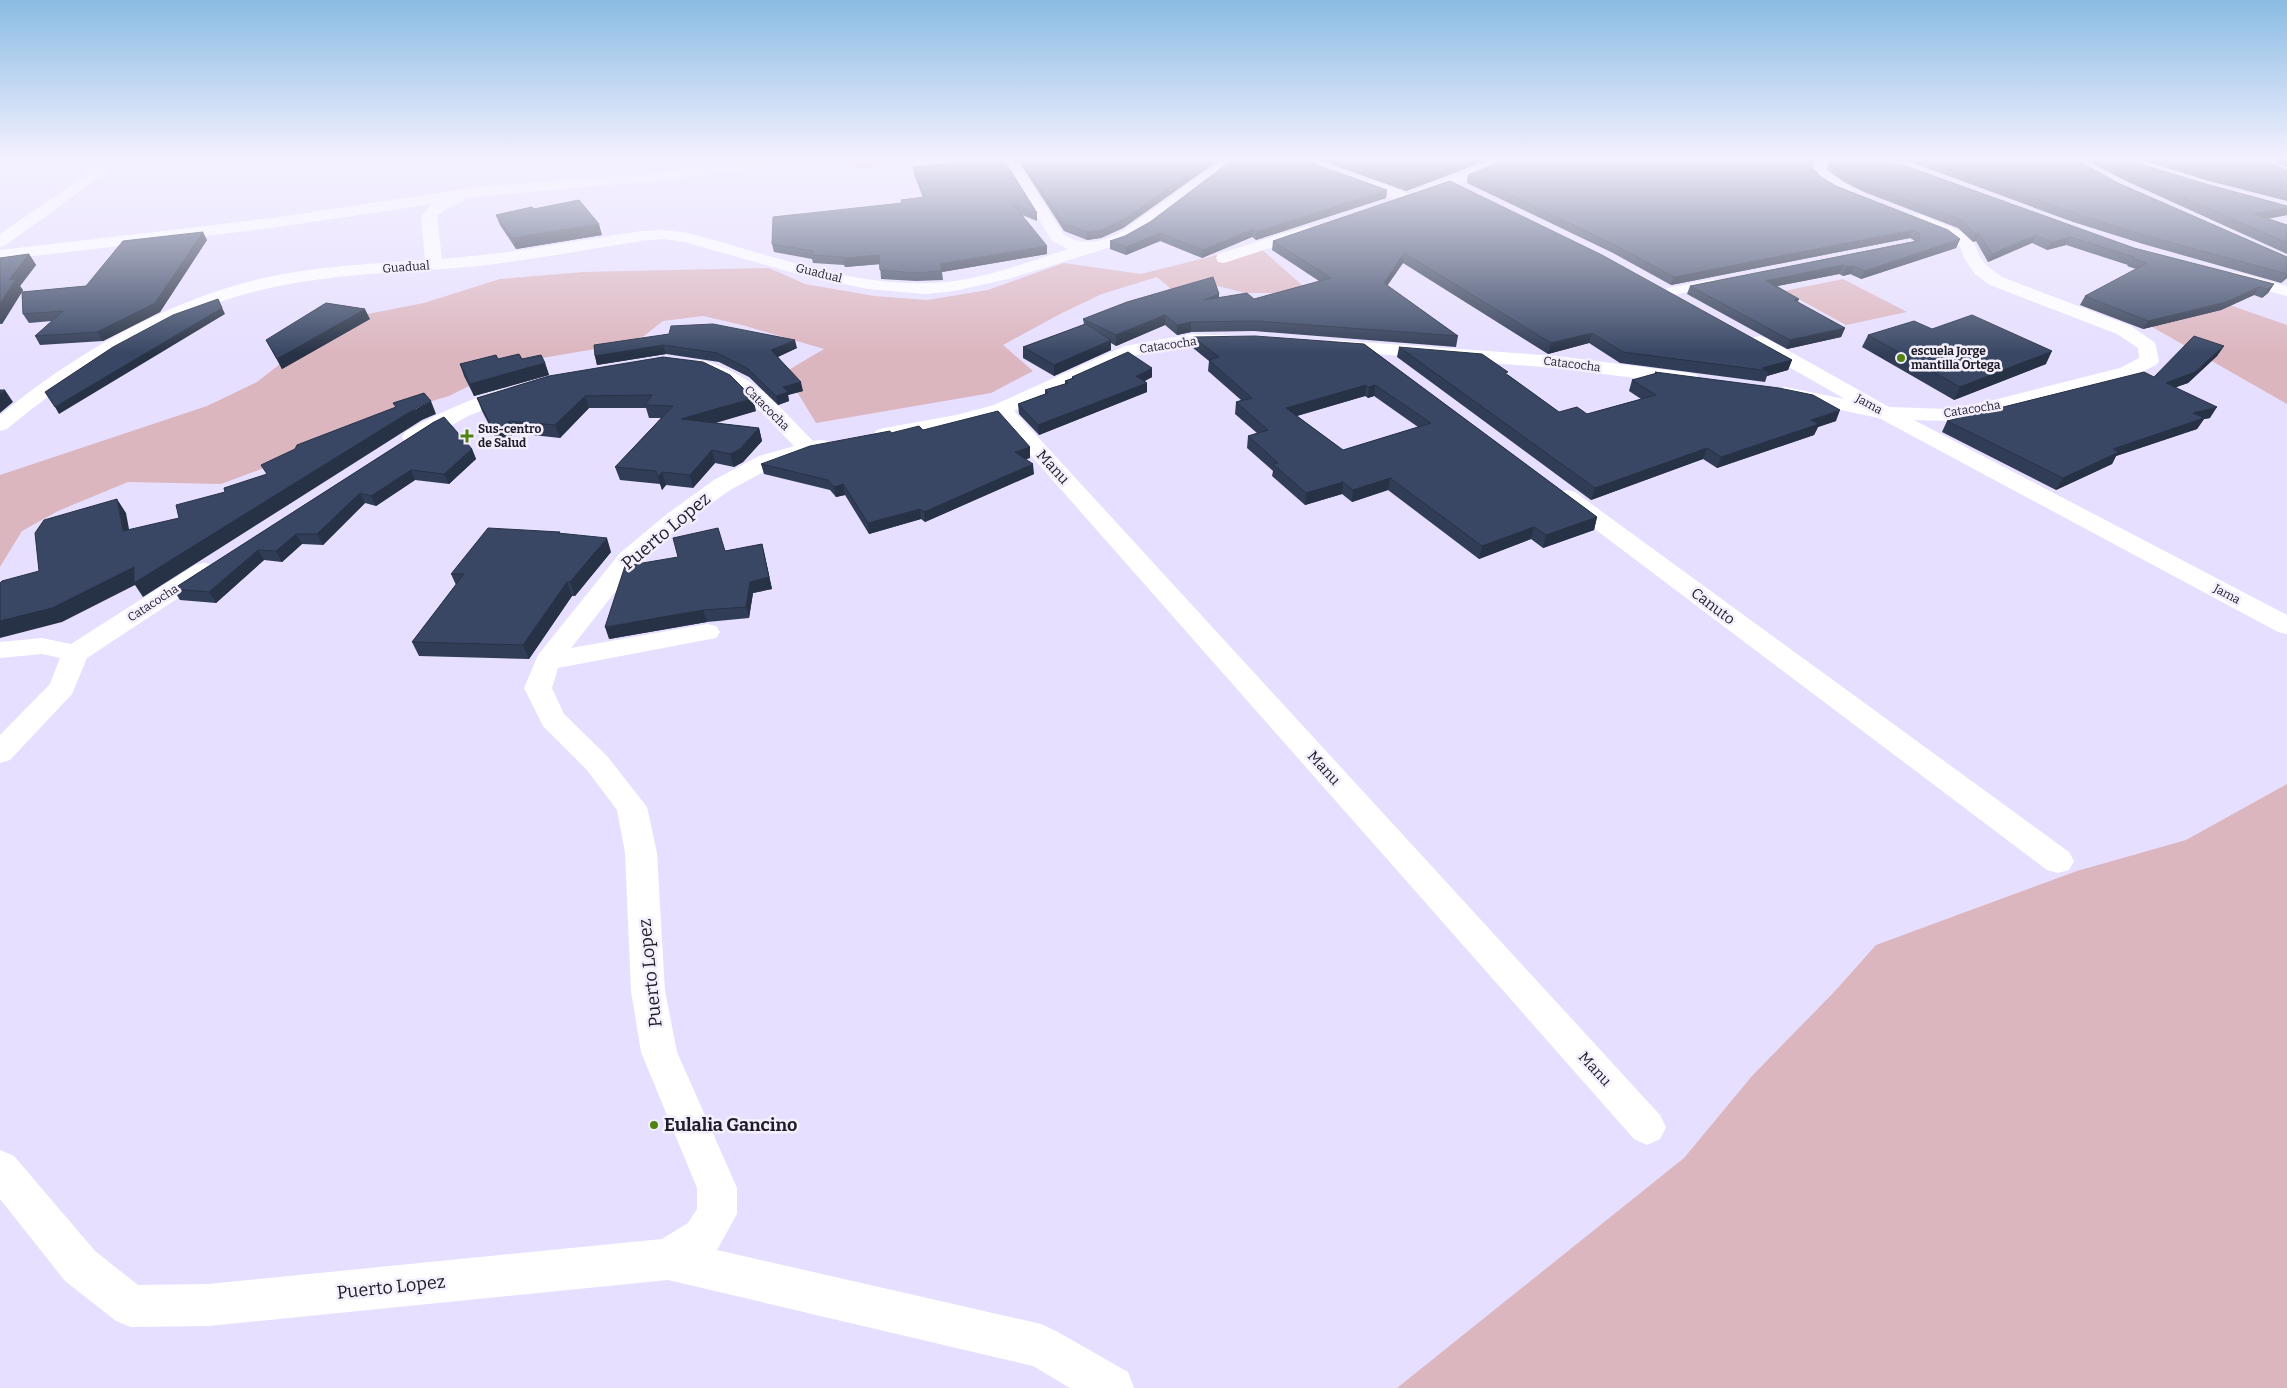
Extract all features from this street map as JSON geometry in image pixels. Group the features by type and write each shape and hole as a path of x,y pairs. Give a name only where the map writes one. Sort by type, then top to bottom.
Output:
{"street":[{"path":"0,242 24,225"},
{"path":"0,255 257,225"},
{"path":"430,225 434,265"},
{"path":"1050,225 1058,238 1069,244 1087,248"},
{"name":"Guadual","path":"0,425 28,400 87,361 143,330 208,300 265,283 330,273 434,265 629,238 670,235 838,279 873,286 951,287 983,281 1087,248 1106,244 1128,235 1142,225"},
{"name":"Catacocha","path":"1765,389 1885,413 1948,415 1991,407 2127,372 2149,361 2147,346 2124,330 1996,282 1981,270 1972,258 1967,244 1952,233 1931,225"},
{"path":"1224,258 1325,226"},
{"path":"2216,272 2287,291"},
{"path":"1660,288 1694,306"},
{"name":"Jama","path":"1746,335 1885,413 2287,626"},
{"name":"Catacocha","path":"864,438 958,421 1001,409 1132,350 1190,340 1245,339"},
{"name":"Catacocha","path":"1312,344 1556,362 1708,382"},
{"path":"1370,349 1401,372"},
{"name":"Catacocha","path":"676,364 712,368 741,382 822,446"},
{"path":"397,447 430,426 484,401 531,388"},
{"name":"Manu","path":"1001,409 1647,1127"},
{"name":"Puerto Lopez","path":"0,1169 80,1266 131,1306 208,1305 668,1259 702,1237 717,1214 717,1188 660,1052 648,991 640,853 632,807 597,763 554,719 538,688 547,662 629,558 675,519 722,485 767,461 822,446"},
{"name":"Canuto","path":"1548,483 2058,861"},
{"name":"Catacocha","path":"75,653 224,558"},
{"path":"547,662 707,632"},
{"path":"0,650 42,646 75,653 62,688 0,753"},
{"path":"668,1259 1041,1346 1112,1388"}],"lane":[{"path":"1660,288 1726,281"}],"shaded area":[{"path":"1260,248 1303,286 1274,293 1245,293 1218,286 1171,289 1157,277 1102,294 1003,345 1033,371 991,393 816,423 785,372 824,349 742,325 703,316 663,321 644,336 619,345 542,358 485,378 449,396 415,406 286,460 221,484 128,482 58,511 22,531 0,567 0,475 207,406 257,382 293,354 347,318 424,303 500,279 584,272 769,268 805,284 874,296 927,300 988,290 1064,263 1141,274 1217,255"},
{"path":"2129,277 2224,303 2287,325 2287,404 2147,324 2081,302"},
{"path":"1843,279 1907,312 1846,325 1784,291"},
{"path":"2287,784 2287,1388 1397,1388 1684,1158 1752,1076 1835,991 1876,945 2077,871 2186,840"}],"building":[{"path":"503,225 594,225 512,238"},
{"path":"773,225 1030,225 1047,246 940,264 942,271 915,273 880,270 879,255 843,258 811,255 814,251 772,244"},
{"path":"1068,225 1112,225 1101,230 1087,232"},
{"path":"1145,225 1279,225 1256,232 1253,229 1203,250 1160,233 1126,247 1110,241 1125,236"},
{"path":"1321,225 1540,225 1602,255 1792,360 1762,368 1769,371 1623,352 1592,333 1551,343 1404,253 1384,283 1458,336 1255,321 1191,322 1177,325 1165,315 1116,335 1083,319 1127,302 1213,277 1219,294 1204,300 1247,293 1254,299 1331,278 1273,241"},
{"path":"1573,225 1935,225 1948,230 1960,239 1865,271 1854,266 1846,267 1843,265 1766,281 1799,299 1794,300 1845,328 1790,340 1690,286 1918,241 1920,234 1913,230 1674,277"},
{"path":"1967,225 2069,225 2134,248 2274,284 2268,289 2259,287 2226,302 2148,321 2085,296 2147,263 2132,258 2134,257 2070,237 2051,242 2036,235 1992,254 1979,233 1976,234"},
{"path":"2111,225 2213,225 2287,257 2287,274"},
{"path":"2246,225 2287,225 2287,243"},
{"path":"203,232 155,303 97,332 35,336 63,311 23,314 22,292 86,286 123,241"},
{"path":"29,254 9,280 16,279 0,304 0,258"},
{"path":"218,299 222,308 55,407 45,392 113,347 173,315"},
{"path":"326,303 365,309 277,359 266,340"},
{"path":"1972,315 2052,351 1960,387 1868,335 1914,321 1932,329"},
{"path":"713,324 795,340 771,350 801,382 783,387 788,392 776,396 747,368 717,353 663,345 595,356 594,345 669,334 671,326"},
{"path":"1086,324 1111,340 1054,365 1023,347"},
{"path":"1255,336 1364,344 1597,517 1546,535 1534,527 1482,546 1390,478 1353,490 1343,482 1306,493 1273,464 1278,463 1248,436 1268,430 1236,402 1252,398 1209,360 1219,357 1193,337","holes":["1366,385 1369,387 1375,385 1431,423 1343,450 1286,408"]},
{"path":"2194,336 2224,346 2195,372 2166,383 2217,407 2193,413 2204,418 2113,449 2119,452 2063,478 1947,421 2144,372 2154,377"},
{"path":"1399,347 1482,354 1559,412 1577,407 1587,414 1656,395 1632,380 1657,373 1655,372 1779,388 1813,395 1840,410 1811,420 1819,424 1721,457 1707,448 1595,488"},
{"path":"1128,352 1152,368 1136,376 1147,383 1038,425 1018,404 1048,393 1045,390 1068,383 1065,381"},
{"path":"519,354 522,359 541,355 545,363 470,384 460,364 496,355 498,359"},
{"path":"663,357 703,362 730,375 753,398 681,419 759,428 740,449 730,454 712,450 690,475 662,472 658,477 656,471 615,467 673,406 645,405 652,395 585,396 555,425 509,421 496,435 477,398 549,376"},
{"path":"424,393 431,401 416,408 134,583 134,567 52,608 0,621 0,583 39,571 35,533 44,520 117,499 123,531 179,518 176,505 225,492 224,488 267,474 261,465 295,449 297,445 396,407 393,403"},
{"path":"998,411 1030,447 1015,452 1033,464 924,512 920,509 868,523 843,484 834,487 828,480 761,464 810,446 890,431 891,433 919,426 923,430"},
{"path":"444,417 472,449 444,474 411,470 371,496 360,493 317,534 296,534 276,551 258,550 209,592 173,589 434,422"},
{"path":"488,528 560,532 558,533 607,538 570,582 567,582 523,645 412,642 464,574 451,574"},
{"path":"718,528 725,551 762,544 769,577 750,582 746,607 703,610 605,627 625,566 678,557 673,538"}],"place":[{"name":"escuela Jorge mantilla Ortega","path":"1901,358"},
{"name":"Sus-centro de Salud","path":"467,436"},
{"name":"Eulalia Gancino","path":"654,1125"}]}
